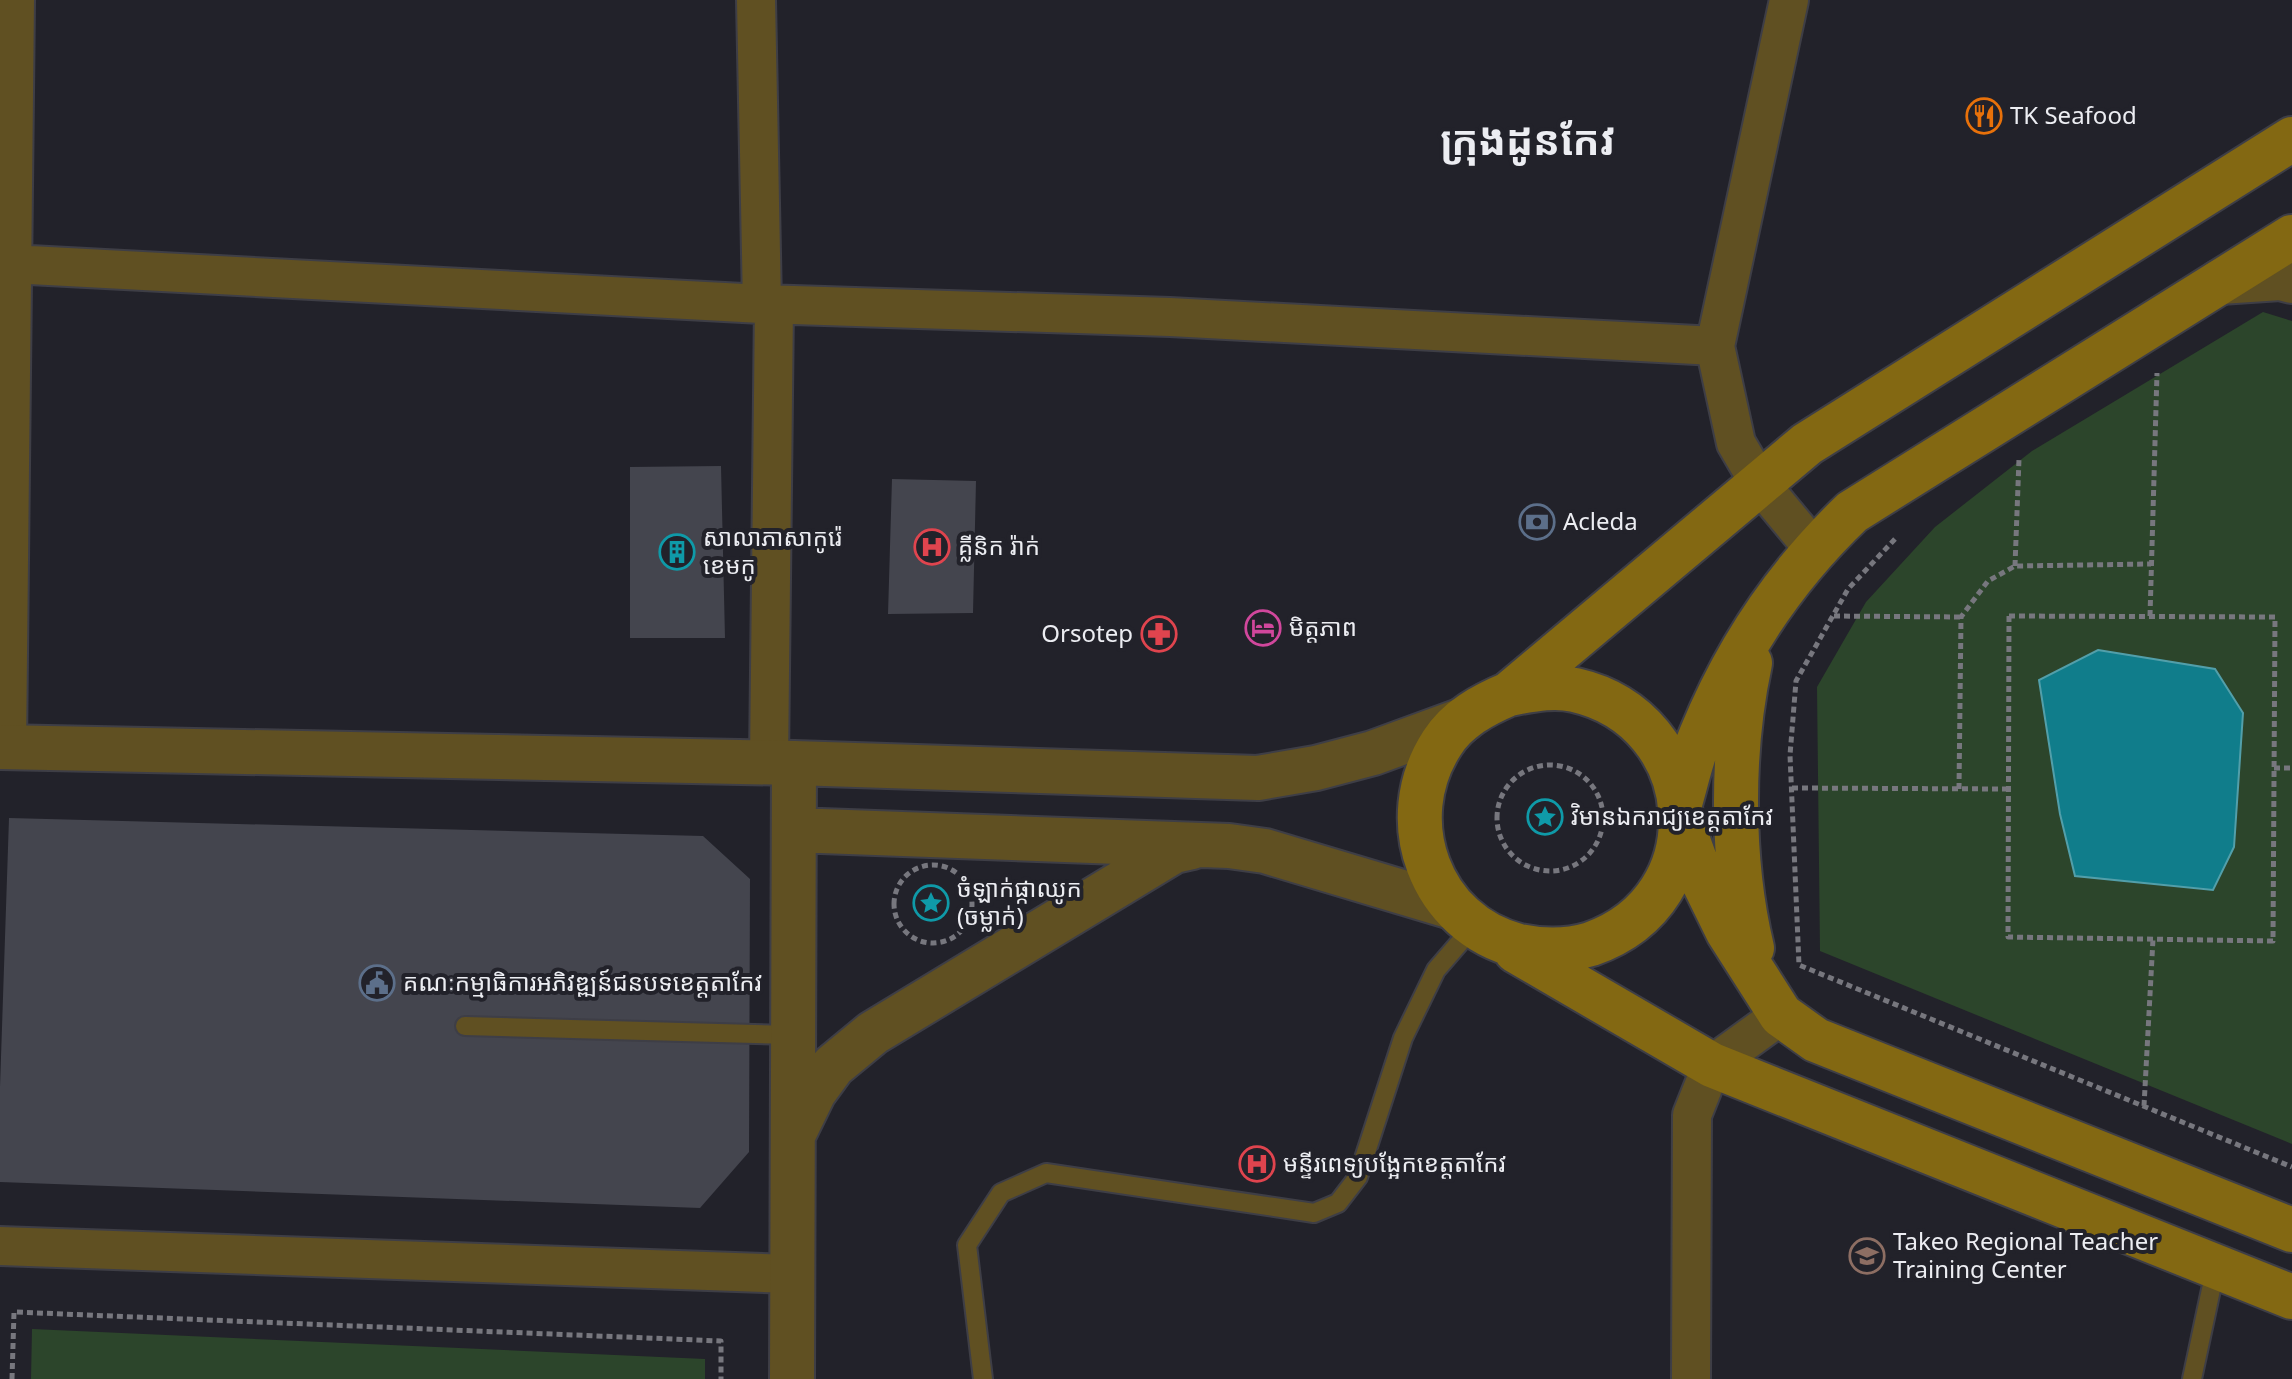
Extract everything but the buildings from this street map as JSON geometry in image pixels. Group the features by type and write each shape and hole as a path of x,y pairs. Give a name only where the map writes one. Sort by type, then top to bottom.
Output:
{"main road":[{"path":"1509,694 1807,444 2292,139"},
{"path":"1470,922 1508,943 1535,950 1575,947 1613,934 1636,919 1655,899 1679,851 1681,812 1700,737 1728,677 1759,621 1814,549 1852,512 2292,237"},
{"path":"1759,621 1746,682 1738,757 1737,843 1746,925 1771,998"},
{"path":"2292,1230 1816,1040 1771,998 1728,932 1715,906 1681,812 1672,769 1656,740 1633,717 1605,700 1573,689 1541,688 1509,694 1485,704 1463,720 1443,741 1429,767 1420,796 1418,825 1423,854 1434,882 1470,922 1712,1065 2292,1297"}],"street":[{"path":"15,0 4,747 782,763 1258,778 1316,768 1373,753 1463,720"},
{"path":"756,0 782,763 794,830 792,1379"},
{"path":"1789,0 1715,346 1736,443 1760,484 1814,549"},
{"path":"11,264 768,304 1170,317 1715,346"},
{"path":"2220,282 2280,278 2292,281"},
{"path":"794,830 1200,845 1265,851 1470,922"},
{"path":"793,1135 814,1092 833,1066 873,1033 1174,851 1200,845"},
{"path":"1691,1379 1692,1115 1712,1065 1771,998"},
{"path":"0,1246 792,1274"}],"lane":[{"path":"983,1379 967,1245 1001,1193 1046,1173 1314,1213 1338,1203 1358,1177 1403,1038 1436,970 1470,922"},
{"path":"465,1026 793,1035"},
{"path":"2192,1379 2216,1266"}],"path":[{"path":"2150,616 2157,367"},
{"path":"2015,566 2019,449"},
{"path":"1900,534 1848,589 1796,681 1790,755 1799,965 2292,1167"},
{"path":"1959,789 1961,617 1988,581 2015,566 2151,564"},
{"path":"1833,616 1961,617"},
{"path":"2009,616 2275,617 2274,768 2273,941 2008,937 2009,616"},
{"path":"1551,764 1566,767 1587,779 1601,800 1603,824 1595,847 1577,864 1565,869 1541,870 1527,867 1505,847 1499,834 1497,805 1511,779 1536,766 1551,764"},
{"path":"2274,768 2292,768"},
{"path":"1792,788 2009,789"},
{"path":"923,866 944,866 967,885 971,894 971,914 953,938 934,944 924,943 899,925 895,916 894,894 904,877 913,870 923,866"},
{"path":"2144,1106 2153,939"},
{"path":"12,1379 14,1312 721,1341 721,1379"}],"green space":[{"path":"2263,312 2292,321 2292,1144 1820,951 1817,687 1866,602 1935,527 2032,451"},
{"path":"32,1329 705,1359 705,1379 31,1379"}],"water":[{"path":"2098,650 2215,669 2243,713 2234,847 2213,890 2075,876 2060,814 2039,680"}],"place":[{"name":"TK Seafood","path":"1984,116"},
{"name":"Acleda","path":"1537,522"},
{"name":"គ្លីនិក រ៉ាក់","path":"932,547"},
{"name":"សាលាភាសាកូរ៉េ ខេមកូ","path":"677,552"},
{"name":"មិត្តភាព","path":"1263,628"},
{"name":"Orsotep","path":"1159,634"},
{"name":"វិមានឯករាជ្យខេត្តតាកែវ","path":"1545,817"},
{"name":"ចំឡាក់ផ្កាឈូក (ចម្លាក់)","path":"931,903"},
{"name":"គណៈកម្មាធិការអភិវឌ្ឍន៍ជនបទខេត្តតាកែវ","path":"377,983"},
{"name":"មន្ទីរពេទ្យបង្អែកខេត្តតាកែវ","path":"1257,1164"},
{"name":"Takeo Regional Teacher Training Center","path":"1867,1256"}],"district":[{"name":"ក្រុងដូនកែវ","path":"1528,141"}]}
